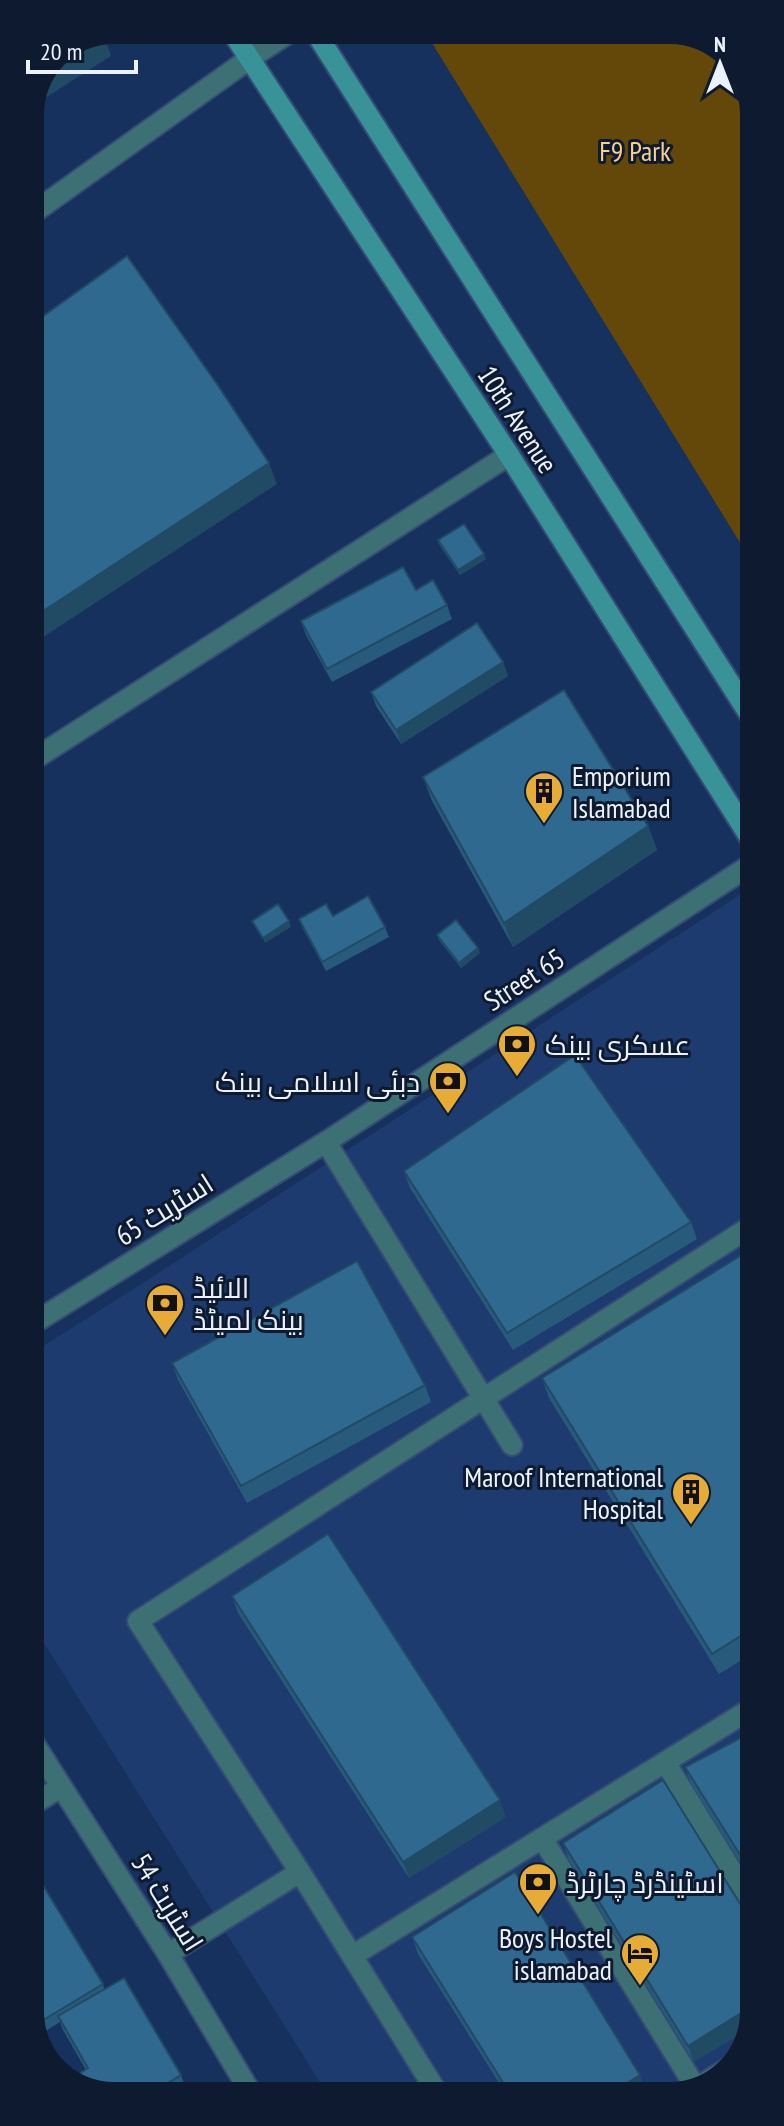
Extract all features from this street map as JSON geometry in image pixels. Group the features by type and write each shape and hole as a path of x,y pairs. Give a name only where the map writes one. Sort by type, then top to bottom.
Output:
{"main road":[{"name":"10th Avenue","path":"240,45 509,455 740,822"},
{"name":"10th Avenue","path":"323,45 740,699"}],"street":[{"path":"44,205 271,45"},
{"path":"44,753 509,455"},
{"name":"Street 65","path":"326,1142 740,872"},
{"path":"326,1142 512,1445"},
{"name":"اسٹریٹ 65","path":"44,1317 326,1142"},
{"path":"431,2082 138,1621 740,1233"},
{"path":"352,1956 740,1716"},
{"name":"اسٹریٹ 54","path":"44,1760 168,1954 244,2082"},
{"path":"665,1762 740,1884"},
{"path":"44,1797 61,1787"},
{"path":"542,1838 686,2080"},
{"path":"168,1954 300,1872"}],"shaded area":[{"path":"740,895 740,2012 733,2043 720,2062 697,2077 670,2082 320,2082 44,1643 44,1345"}],"green space":[{"name":"F9 Park","path":"433,44 684,45 705,53 731,79 738,96 740,114 740,543"}],"building":[{"path":"127,256 269,463 44,610 44,315"},
{"path":"464,524 484,554 458,570 438,540"},
{"path":"403,567 416,590 433,580 447,605 327,669 301,621"},
{"path":"477,623 503,662 396,730 371,692"},
{"name":"Emporium Islamabad","path":"564,690 648,826 504,923 423,777"},
{"path":"368,896 385,927 322,962 299,919 326,904 333,916"},
{"path":"278,904 289,921 263,938 252,921"},
{"path":"456,920 478,948 459,963 437,935"},
{"path":"575,1055 691,1222 507,1333 404,1171"},
{"name":"Maroof International Hospital","path":"740,1256 740,1636 712,1654 542,1378"},
{"path":"357,1261 425,1385 241,1486 172,1363"},
{"path":"328,1534 500,1800 403,1862 232,1596"},
{"path":"740,1738 740,1855 685,1767"},
{"path":"663,1780 740,1904 740,2014 688,2046 563,1843"},
{"path":"515,1872 640,2075 629,2082 503,2082 412,1937"},
{"path":"44,1887 103,1984 45,2019"},
{"path":"124,1978 181,2075 169,2082 109,2082 87,2077 80,2073 88,2068 58,2016"}],"place":[{"name":"Emporium Islamabad","path":"544,825"},
{"name":"عسکری بینک","path":"517,1078"},
{"name":"دبئی اسلامی بینک","path":"448,1115"},
{"name":"الائیڈ بینک لمیٹڈ","path":"165,1337"},
{"name":"Maroof International Hospital","path":"691,1526"},
{"name":"اسٹینڈرڈ چارٹرڈ","path":"538,1916"},
{"name":"Boys Hostel islamabad","path":"640,1987"}]}
